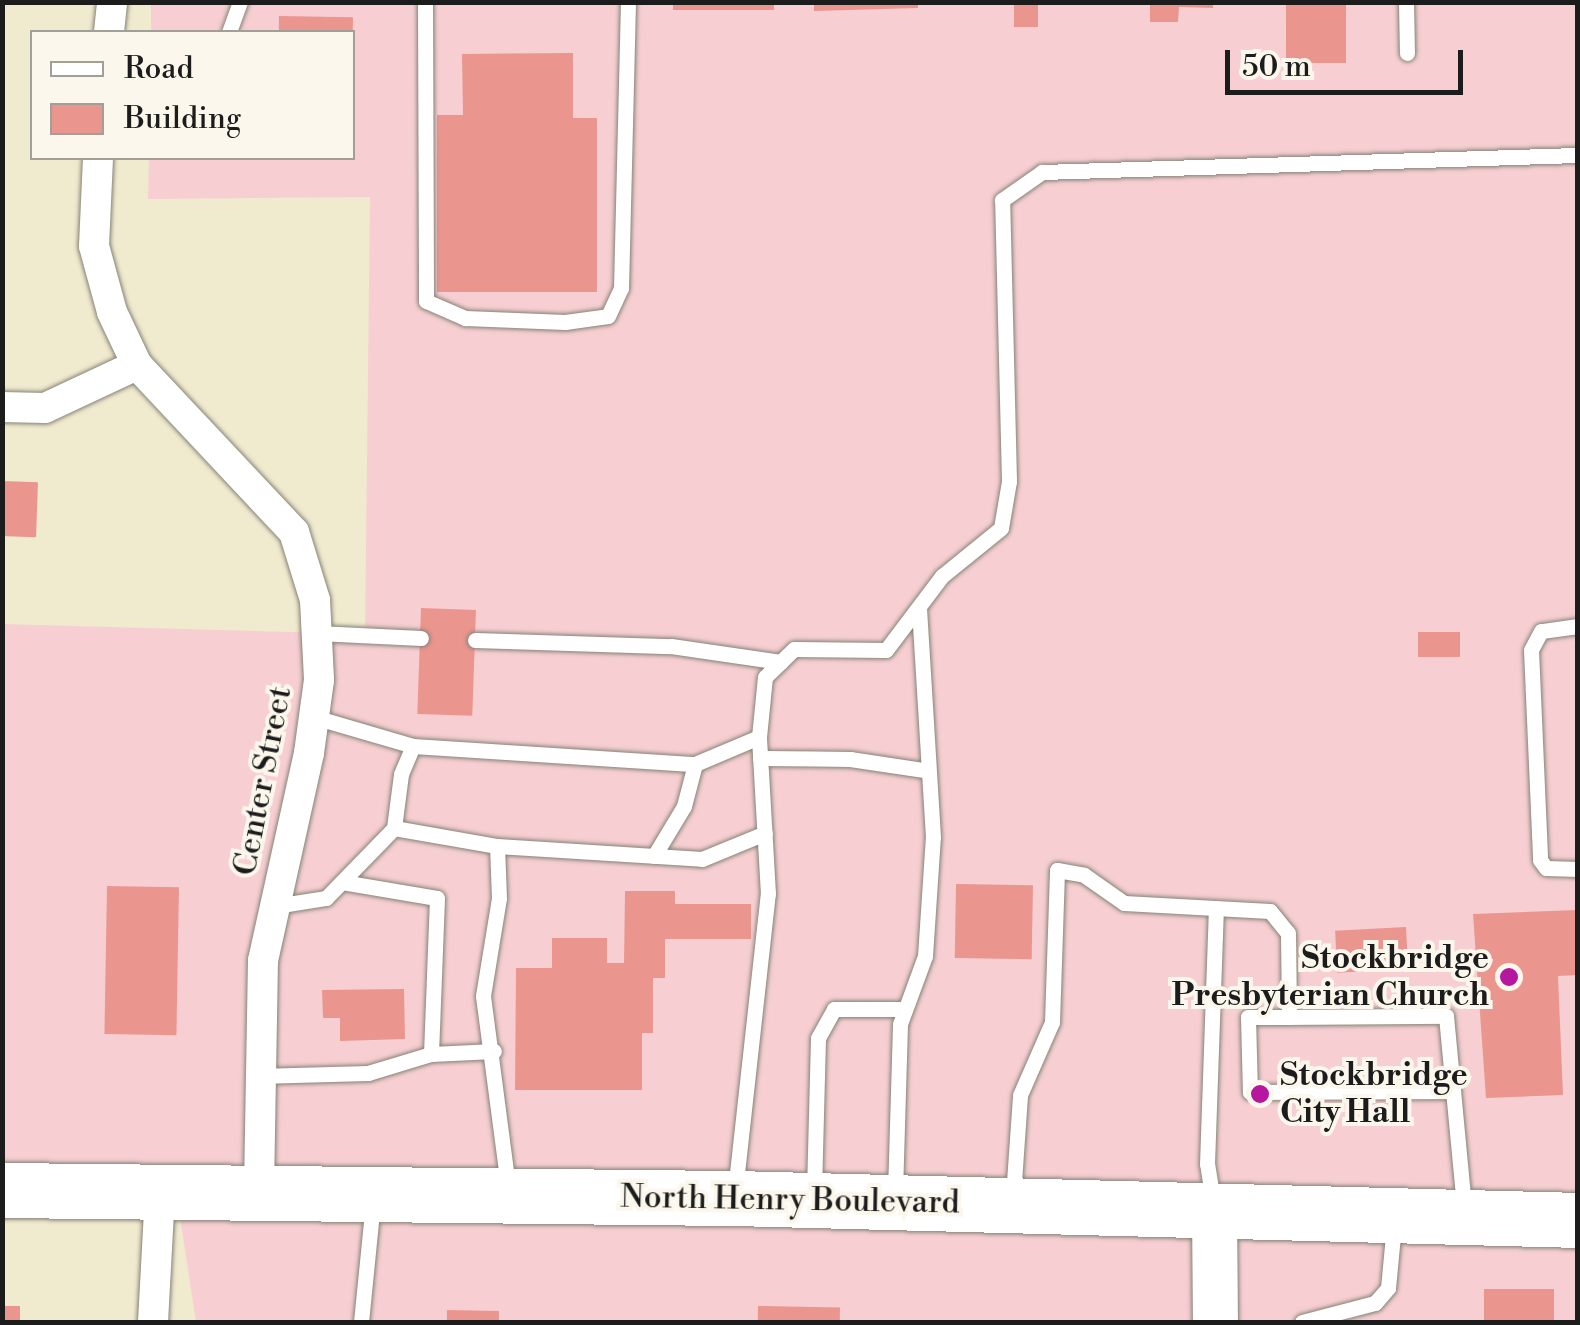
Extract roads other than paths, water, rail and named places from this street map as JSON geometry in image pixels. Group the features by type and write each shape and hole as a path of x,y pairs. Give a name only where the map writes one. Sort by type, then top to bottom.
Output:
{"highway":[{"name":"North Henry Boulevard","path":"2,1190 734,1198 1578,1220"}],"street":[{"path":"109,30 112,2"},
{"name":"Center Street","path":"98,160 94,246 112,312 138,365 294,532 315,600 314,717 262,960 258,1190"},
{"path":"2,407 44,408 138,365"},
{"path":"152,1322 160,1194"},
{"path":"1214,1210 1215,1322"}],"lane":[{"path":"230,30 240,2"},
{"path":"425,2 426,301 465,318 565,322 608,316 621,288 628,2"},
{"path":"1406,2 1407,53"},
{"path":"734,1198 768,894 759,737 765,676 794,648 886,650 942,576 1001,528 1009,480 1002,200 1042,172 1578,155"},
{"path":"895,1202 905,1010 925,956 933,837 924,770 918,608"},
{"path":"1578,626 1541,631 1531,650 1540,860 1546,868 1578,869"},
{"path":"316,633 421,638"},
{"path":"475,640 671,646 780,662"},
{"path":"314,717 412,746 695,764 759,737"},
{"path":"275,906 326,898 394,828 400,774 412,746"},
{"path":"760,758 850,759 924,770"},
{"path":"654,856 684,806 695,764"},
{"path":"394,828 497,846 702,859 765,833"},
{"path":"497,846 499,898 483,996 494,1051 510,1194"},
{"path":"1013,1205 1020,1096 1052,1022 1057,870 1084,875 1124,903 1216,911 1270,910 1288,933 1289,1017"},
{"path":"342,882 437,898 431,1054"},
{"path":"1214,1210 1207,1164 1216,911"},
{"path":"813,1200 818,1038 834,1010 905,1010"},
{"path":"1453,1091 1250,1092 1248,1017 1446,1016 1465,1216"},
{"path":"257,1076 368,1073 431,1054 494,1051"},
{"path":"360,1322 374,1192"},
{"path":"1302,1322 1363,1309 1388,1288 1394,1214"}],"place":[{"name":"Stockbridge Presbyterian Church","path":"1509,977"},
{"name":"Stockbridge City Hall","path":"1260,1094"}]}
